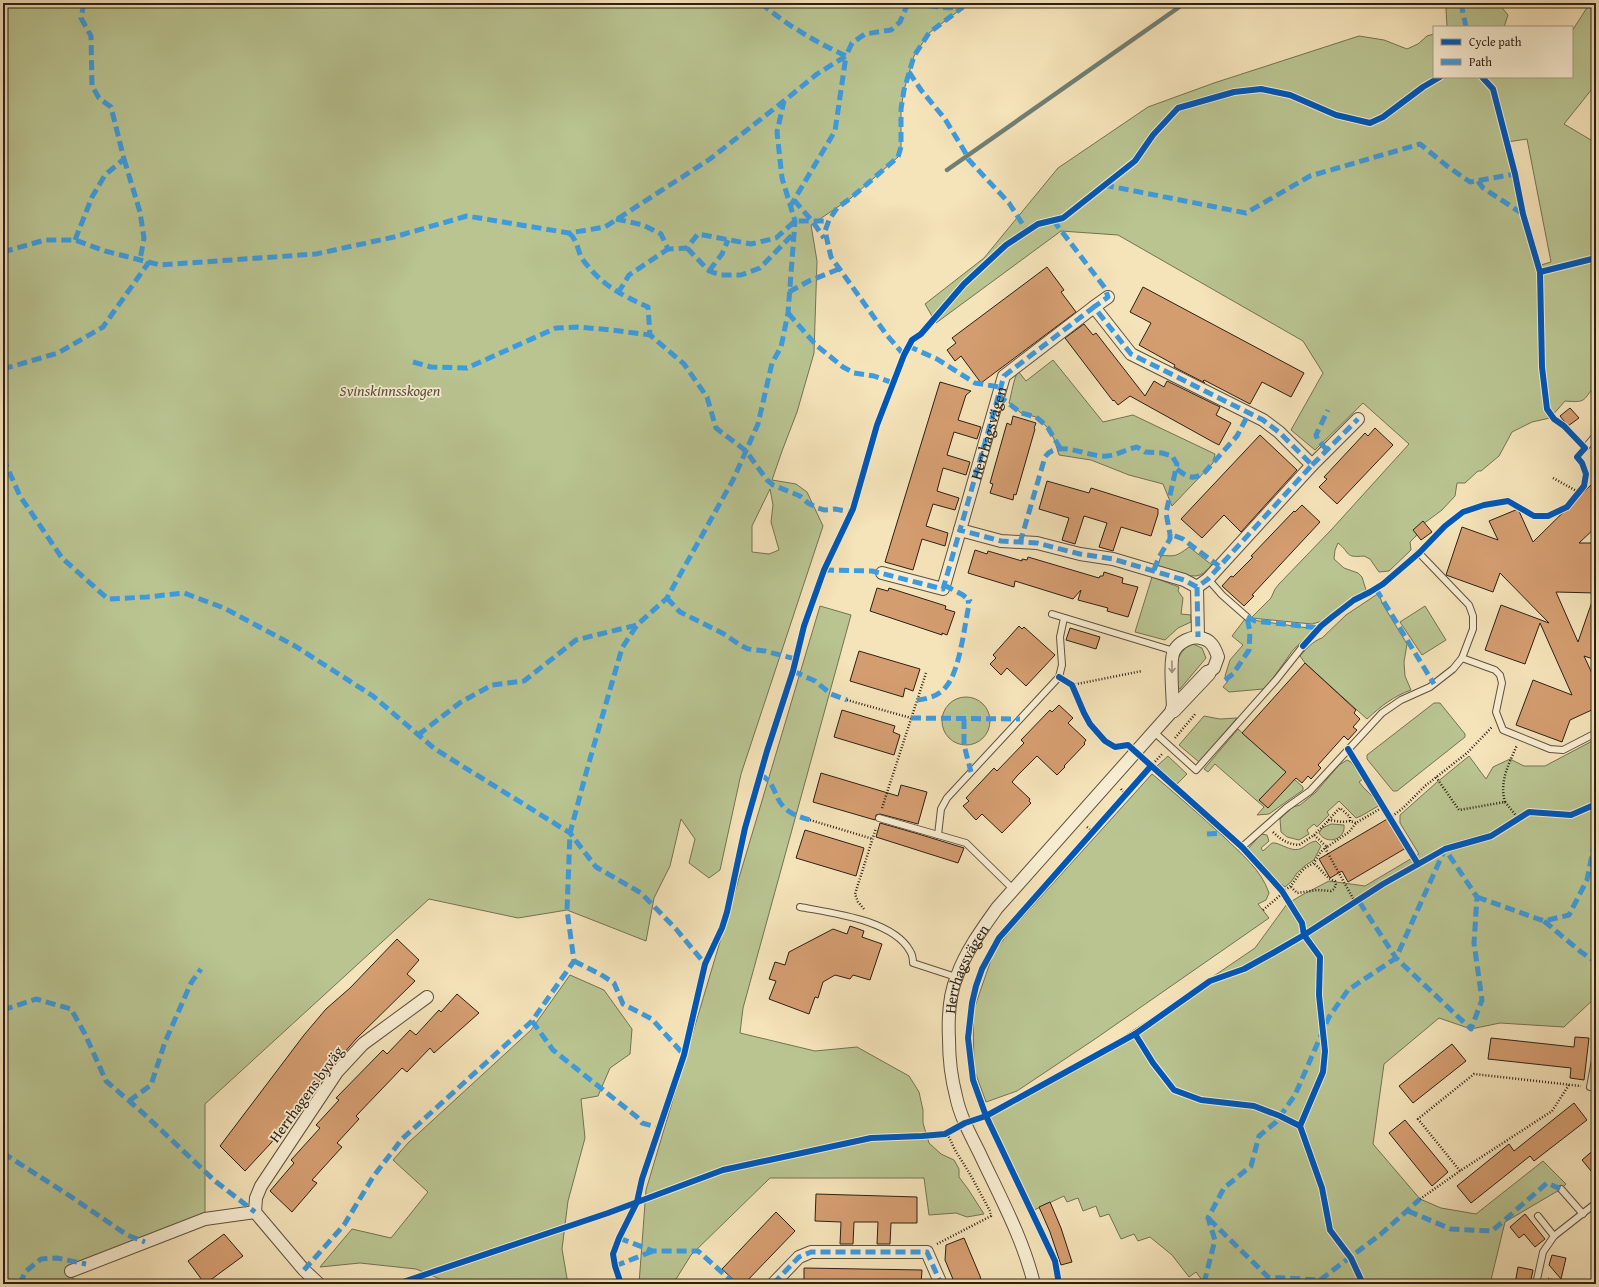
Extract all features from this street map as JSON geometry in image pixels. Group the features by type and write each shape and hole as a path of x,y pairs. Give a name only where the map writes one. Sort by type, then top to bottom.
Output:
{"street":[{"name":"Herrhagsvägen","path":"882,573 943,589 1004,376 1108,297"},
{"path":"1094,307 1131,354 1262,420 1279,432 1312,465"},
{"path":"1197,587 1208,579 1312,465 1358,419"},
{"path":"960,530 1001,541 1037,543 1080,554 1113,559 1184,580 1197,587"},
{"path":"1173,710 1172,659 1174,651 1185,640 1198,637 1197,587"},
{"name":"Herrhagsvägen","path":"1034,1284 1014,1227 965,1123 956,1097 950,1063 948,1026 956,977 978,935 997,908 1173,710 1214,668 1218,657 1216,650 1206,639 1198,637"},
{"name":"Herrhagens byväg","path":"255,1212 256,1198 261,1186 337,1072 363,1044 427,997"},
{"path":"71,1271 205,1219 255,1212 304,1270 319,1284"},
{"path":"773,1284 799,1257 810,1252 927,1252 941,1284"}],"lane":[{"path":"1585,448 1596,435"},
{"path":"1242,848 1286,808 1310,791 1382,713 1401,700 1430,687 1453,669 1462,658 1473,629 1473,616 1469,605 1419,553"},
{"path":"1208,579 1222,595 1247,617"},
{"path":"1052,614 1174,651"},
{"path":"938,835 942,809 947,798 1059,677 1062,665 1060,637 1064,618"},
{"path":"1154,732 1196,770 1276,680 1303,646"},
{"path":"1462,658 1495,670 1500,675 1502,683 1496,712 1503,730 1550,748 1563,750 1596,733"},
{"path":"879,818 966,843 1013,889"},
{"path":"800,907 845,916 888,930 899,938 911,951 913,963 956,977"},
{"path":"1593,1088 1596,1055"},
{"path":"1561,1189 1583,1214"},
{"path":"1536,1284 1544,1252 1554,1236 1596,1203"},
{"path":"1538,1216 1554,1236"}],"path":[{"path":"1553,478 1579,494 1584,486"},
{"path":"1059,677 1073,688 1142,672"},
{"path":"870,923 865,911 858,902 856,894 926,674"},
{"path":"848,700 911,718"},
{"path":"1379,801 1391,820 1415,795 1467,753 1487,730 1499,721"},
{"path":"1518,818 1504,802 1502,790 1503,782 1520,737"},
{"path":"1136,752 1157,770"},
{"path":"1146,771 1151,766"},
{"path":"1436,777 1459,810 1504,802"},
{"path":"1119,788 1126,794"},
{"path":"1122,800 1131,789"},
{"path":"1266,825 1280,839 1293,845 1299,845 1314,835 1340,808 1350,817 1350,821"},
{"path":"1263,910 1281,890 1291,887 1298,875 1314,863 1319,853 1349,832 1356,823 1383,808"},
{"path":"810,820 873,839"},
{"path":"1329,820 1342,822 1350,821 1356,823"},
{"path":"1086,825 1093,832"},
{"path":"1088,838 1098,827"},
{"path":"1314,835 1326,848 1342,878 1357,901 1349,906"},
{"path":"1314,863 1320,868 1327,878 1335,881 1342,878"},
{"path":"1291,887 1297,893 1317,890 1331,891 1336,885 1335,881"},
{"path":"1281,890 1287,899"},
{"path":"1460,1171 1418,1119 1474,1074 1593,1088"},
{"path":"1420,1199 1552,1110 1569,1085"},
{"path":"938,1134 947,1133 965,1123"},
{"path":"927,1252 931,1248 991,1216 990,1211 955,1150 947,1133"},
{"path":"1537,1277 1568,1284"}],"green space":[{"name":"Svinskinnsskogen","path":"3,3 969,3 929,33 914,56 904,90 901,109 901,147 898,157 851,198 811,225 817,261 814,353 797,412 772,480 796,484 807,492 823,526 741,774 720,870 709,878 689,863 695,839 681,819 670,866 654,898 646,941 567,910 518,918 429,899 205,1104 205,1219 71,1271 75,1284 3,1284","holes":["770,489 773,505 771,522 779,550 769,554 752,552 752,526"]},
{"path":"1450,3 1498,3 1508,15 1504,26 1447,26 1446,9"},
{"path":"1590,3 1596,3 1596,84 1564,124 1596,143 1596,385 1581,401 1565,401 1550,418 1532,422 1512,432 1499,456 1481,471 1478,471 1465,483 1457,483 1455,496 1442,510 1419,527 1416,536 1410,542 1411,550 1389,571 1379,572 1370,559 1364,556 1353,556 1348,554 1338,543 1335,550 1334,559 1344,568 1358,573 1362,577 1366,590 1323,621 1312,624 1251,618 1271,598 1279,584 1332,529 1409,444 1363,403 1315,450 1291,430 1323,373 1303,341 1118,235 1061,231 936,323 925,304 984,258 1058,168 1148,107 1214,83 1359,36 1384,40 1407,49 1418,44 1427,36 1433,34 1433,78 1573,78 1573,29","holes":["1527,139 1551,262 1541,265 1525,220 1507,142"]},
{"path":"1053,360 1103,422 1133,415 1215,454 1213,463 1172,506 1163,484 1129,475 1091,460 1059,455 1054,439 1048,428 1036,417 1021,413 1009,403 1018,371 1026,381"},
{"path":"1189,547 1212,565 1202,574 1196,576 1185,575 1172,572 1158,566 1161,555 1176,555"},
{"path":"1152,577 1179,587 1178,591 1183,598 1181,614 1191,615 1191,622 1178,628 1165,640 1135,632"},
{"path":"1379,593 1382,603 1407,644 1404,662 1405,676 1411,690 1388,702 1367,719 1305,663 1300,656 1316,641 1322,638 1346,615"},
{"path":"820,606 851,615 743,1008 740,1033 815,1051 857,1047 909,1076 919,1092 923,1110 923,1123 929,1143 941,1154 954,1160 959,1169 959,1177 984,1214 967,1217 956,1213 929,1215 924,1178 770,1178 691,1255 673,1284 639,1284 646,1190"},
{"path":"1425,606 1446,640 1422,655 1400,622"},
{"path":"1245,619 1315,629 1293,650 1271,681 1263,689 1229,692 1223,687 1228,681 1225,676 1230,660 1243,645 1232,636"},
{"path":"1193,644 1202,648 1206,658 1179,689 1176,676 1177,663 1182,651"},
{"path":"966,697 975,699 983,704 988,712 990,721 988,730 983,738 975,743 966,745 957,743 949,738 944,730 942,721 944,712 949,704 957,699"},
{"path":"1434,703 1440,703 1465,734 1465,737 1397,791 1393,791 1367,759 1367,755"},
{"path":"1204,716 1220,719 1237,718 1199,762 1179,745"},
{"path":"1238,729 1303,787 1303,790 1269,814 1257,815 1264,807 1215,764 1208,772 1204,769"},
{"path":"1596,739 1596,997 1564,1027 1500,1023 1471,1029 1439,1018 1384,1064 1373,1144 1420,1199 1441,1208 1476,1214 1543,1161 1566,1184 1561,1189 1505,1222 1491,1280 1493,1284 1205,1284 1196,1272 1189,1277 1172,1255 1150,1237 1138,1241 1134,1234 1121,1239 1109,1214 1100,1217 1096,1206 1083,1211 1078,1198 1067,1202 1064,1196 1032,1211 986,1116 1064,1076 1255,948 1287,904 1329,881 1365,886 1419,854 1400,823 1400,815 1469,756 1486,779 1493,767 1510,759 1524,766 1545,766"},
{"path":"1168,756 1187,774 1177,784 1157,766"},
{"path":"1347,760 1351,762 1363,779 1359,782 1380,805 1356,818 1339,801 1327,812 1329,815 1317,827 1314,824 1307,830 1309,834 1299,840 1287,837 1281,832 1280,819 1293,807 1300,805 1316,792 1339,765"},
{"path":"1152,774 1224,837 1256,869 1269,893 1266,900 1258,904 1269,918 1095,1039 1017,1091 986,1102 974,1069 973,1012 992,957 1010,931"},
{"path":"1331,824 1344,825 1344,830 1339,837 1331,840 1322,837 1319,833 1322,828"},
{"path":"1261,834 1267,835 1269,841 1261,848 1263,851 1272,843 1295,850 1316,841 1321,846 1314,860 1297,873 1291,882 1285,887 1278,882 1248,849"},
{"path":"570,975 604,990 632,1029 630,1054 610,1068 598,1096 581,1099 585,1138 568,1201 562,1249 568,1284 452,1284 416,1269 360,1263 320,1267 352,1229 391,1238 428,1192 393,1160 408,1143 531,1030"}],"building":[{"path":"1047,267 1064,290 1061,292 1076,312 981,383 961,356 955,361 947,350 956,343 952,338"},
{"path":"1143,287 1304,373 1291,397 1262,382 1250,404 1204,380 1203,381 1205,383 1174,367 1175,365 1139,345 1151,323 1130,312"},
{"path":"1084,324 1093,335 1096,333 1145,396 1154,381 1164,387 1167,381 1220,407 1216,415 1231,423 1219,445 1130,396 1118,405 1114,400 1113,401 1065,338"},
{"path":"940,382 971,391 966,395 958,420 981,427 977,439 954,432 947,455 970,462 966,475 943,468 937,491 959,498 955,510 933,504 926,526 948,533 945,546 922,539 913,570 885,562"},
{"path":"1570,408 1579,418 1568,426 1560,416"},
{"path":"1013,416 1036,423 1016,495 1014,494 1013,500 990,493 993,484 990,483 1007,423 1011,425"},
{"path":"1375,428 1393,445 1337,504 1319,487 1327,479 1324,477 1365,433 1368,436"},
{"path":"1260,435 1297,470 1241,532 1224,515 1202,538 1181,519"},
{"path":"1596,480 1596,527 1579,543 1596,543 1596,593 1556,592 1578,642 1594,596 1596,597 1596,660 1584,656 1596,682 1596,708 1570,720 1562,742 1516,725 1533,680 1572,695 1540,623 1525,664 1485,650 1501,605 1549,623 1500,573 1493,592 1446,575 1462,527 1498,540 1489,521 1518,509 1533,542"},
{"path":"1047,481 1089,493 1091,488 1158,509 1158,514 1151,536 1121,527 1113,551 1099,547 1107,523 1084,516 1075,544 1062,540 1069,518 1039,509"},
{"path":"1302,505 1320,522 1252,595 1254,596 1244,606 1222,586 1253,557 1251,556 1294,511 1295,512"},
{"path":"1423,521 1432,532 1421,540 1413,530"},
{"path":"975,550 987,554 988,551 1022,561 1022,559 1027,560 1028,557 1099,578 1100,576 1103,576 1104,572 1123,578 1122,583 1138,587 1128,617 1107,611 1108,608 1078,600 1081,590 1073,599 1015,581 1014,587 968,573"},
{"path":"877,588 888,591 889,588 946,606 945,609 955,612 947,635 942,633 942,635 870,611"},
{"path":"1019,626 1022,629 1024,627 1055,655 1026,686 1007,668 1001,675 990,664 996,658 993,655"},
{"path":"1070,628 1100,637 1096,649 1066,640"},
{"path":"859,651 920,669 913,691 905,688 903,697 850,681"},
{"path":"1305,663 1356,710 1354,713 1360,719 1353,727 1357,730 1348,740 1344,736 1318,765 1321,768 1311,779 1308,776 1302,783 1296,778 1268,808 1259,800 1286,772 1242,733"},
{"path":"1059,705 1073,718 1068,723 1086,740 1084,743 1085,744 1057,775 1037,756 1017,776 1012,782 1030,799 1029,801 1031,803 1002,833 982,814 976,820 963,806 969,801 966,798 994,768 997,771 1024,743 1021,740 1050,710 1052,712"},
{"path":"842,710 895,726 893,732 900,735 894,755 834,737"},
{"path":"821,773 898,796 901,785 927,792 918,824 880,814 876,815 875,820 813,802"},
{"path":"1389,818 1406,848 1348,882 1342,871 1330,878 1319,859"},
{"path":"880,823 964,848 958,863 876,837"},
{"path":"805,830 864,848 856,876 796,858"},
{"path":"850,926 864,931 862,937 882,944 870,980 853,975 850,979 835,975 823,982 818,998 815,997 809,1014 769,999 776,981 769,979 775,962 785,965 789,952 833,929 847,934"},
{"path":"397,939 419,960 407,974 415,981 356,1039 319,1082 271,1143 245,1171 220,1146 304,1035 326,1009 350,988"},
{"path":"457,994 479,1013 434,1053 430,1048 407,1072 402,1068 356,1116 359,1119 337,1143 342,1147 312,1180 317,1183 292,1212 270,1191 294,1163 291,1160 320,1128 316,1125 339,1100 336,1098 383,1050 387,1054 410,1030 416,1035 439,1010 441,1012"},
{"path":"1575,1037 1589,1038 1584,1080 1570,1078 1571,1068 1488,1059 1491,1038 1574,1047"},
{"path":"1452,1044 1466,1061 1413,1103 1399,1086"},
{"path":"1574,1103 1587,1120 1534,1161 1530,1156 1471,1203 1457,1186 1509,1144 1514,1151"},
{"path":"1405,1120 1448,1172 1432,1186 1389,1133"},
{"path":"1596,1148 1596,1177 1582,1160"},
{"path":"816,1194 917,1197 917,1223 891,1223 890,1244 877,1244 878,1222 854,1222 853,1244 840,1244 841,1222 815,1221"},
{"path":"1050,1202 1061,1228 1072,1262 1061,1265 1050,1232 1039,1207"},
{"path":"776,1212 795,1231 744,1284 738,1284 722,1269"},
{"path":"1525,1214 1545,1239 1535,1247 1524,1234 1519,1238 1510,1227"},
{"path":"224,1234 243,1256 205,1284 188,1261"},
{"path":"964,1238 982,1284 955,1284 945,1260 946,1245"},
{"path":"1552,1255 1566,1258 1561,1279 1549,1265"},
{"path":"1518,1267 1533,1270 1530,1284 1515,1284"},
{"path":"804,1268 922,1270 921,1284 804,1284"}],"waterway":[{"path":"947,170 1185,3"}],"marked path":[{"path":"75,240 92,197 105,175 124,159 111,107 99,98 92,86 91,36 81,18 84,3"},
{"path":"761,3 781,19 824,45 846,56 835,131 791,205"},
{"path":"304,1270 344,1225 373,1177 402,1139 532,1021 574,961 567,910 570,833 622,648 637,625 667,598 733,480 758,424 772,363 781,347 788,313 795,221 782,178 777,132 784,101 817,74 846,56 852,43 865,34 891,30 900,22 908,3 948,8 963,6 969,3"},
{"path":"1461,3 1466,26"},
{"path":"904,355 886,334 831,257 825,231 829,220 837,208 851,198 898,157 901,147 901,109 904,90 914,56 929,33 963,7"},
{"path":"909,72 921,90 945,119 968,159 1009,203 1027,231"},
{"path":"3,252 45,240 75,240 105,251 160,265 316,254 394,237 467,216 569,233 605,227 710,159 784,101"},
{"path":"1104,185 1246,213 1310,176 1420,144 1470,182 1515,174"},
{"path":"124,159 140,212 144,238 140,260"},
{"path":"1478,181 1483,188 1523,214"},
{"path":"794,200 813,222 824,238"},
{"path":"616,219 643,225 661,234 668,249 687,248 698,234 751,244 776,238 795,221 828,221"},
{"path":"1053,220 1105,288 1108,297 1094,307"},
{"path":"569,233 576,242 581,257 597,276 628,298 648,307 650,335 684,364 707,397 716,428 746,451 767,480 773,485 800,496 808,503 818,508 824,510 835,509 851,512"},
{"path":"687,248 709,271 721,275 741,275 760,268 794,233"},
{"path":"709,271 722,254 728,240"},
{"path":"618,293 629,275 668,249"},
{"path":"3,369 58,353 103,327 149,262"},
{"path":"789,292 809,281 839,269"},
{"path":"1197,587 1184,580 1113,559 1080,554 1037,543 1001,541 960,530 1004,376 1094,307 1131,354 1263,420 1279,432 1312,465 1208,579 1197,587 1198,637"},
{"path":"788,313 816,345 843,367 854,373 874,376 893,383"},
{"path":"413,362 431,367 467,368 556,328 577,327 650,335"},
{"path":"908,346 937,359 975,383 1000,387"},
{"path":"998,395 1021,413 1036,417 1042,422 1048,428 1060,448"},
{"path":"1327,450 1318,440 1316,435 1328,410"},
{"path":"1177,469 1190,477 1201,475 1205,472 1237,436 1249,413"},
{"path":"1312,465 1358,419"},
{"path":"1020,543 1045,457 1058,449 1074,450 1099,456 1107,456 1137,447 1145,452 1162,453 1172,456 1177,464 1166,513 1170,534"},
{"path":"3,458 20,496 62,558 108,599 184,593 224,608 295,646 373,696 435,749 570,833 596,867 641,893 676,929 705,964"},
{"path":"824,570 872,571 943,589 960,530"},
{"path":"1154,570 1159,557 1170,539 1170,534 1183,539 1219,566"},
{"path":"944,585 963,595 971,602"},
{"path":"1376,589 1434,684"},
{"path":"667,598 680,612 724,634 748,649 765,651 796,659"},
{"path":"917,700 936,695 945,688 950,681 961,649 969,605 968,600"},
{"path":"1247,617 1255,621 1320,628"},
{"path":"1225,680 1233,674 1249,650 1250,632 1247,617"},
{"path":"418,735 461,702 492,685 524,681 576,640 637,625"},
{"path":"793,671 815,681 831,694 847,700"},
{"path":"911,718 1020,719"},
{"path":"964,719 964,745 971,772"},
{"path":"760,775 768,780 779,801 788,811 810,820"},
{"path":"1207,834 1226,833"},
{"path":"1477,897 1544,921 1569,915 1587,880 1596,835"},
{"path":"1204,1283 1215,1240 1208,1218 1224,1188 1251,1166 1259,1136 1276,1122 1295,1095 1329,1017 1348,990 1396,958 1445,849 1477,897 1474,943 1482,1000 1471,1029 1396,958 1358,900"},
{"path":"1544,921 1581,952 1596,962"},
{"path":"574,961 614,983 623,1004 652,1019 684,1055"},
{"path":"129,1101 151,1085 165,1042 191,983 201,969"},
{"path":"3,1010 36,999 71,1009 85,1034 106,1081 143,1113 215,1181 255,1212"},
{"path":"532,1021 553,1050 637,1117 642,1123 660,1128"},
{"path":"3,1153 127,1235 145,1242"},
{"path":"1408,1211 1451,1229 1492,1231 1547,1183 1561,1189"},
{"path":"1209,1219 1268,1277 1320,1280 1381,1234 1420,1199"},
{"path":"619,1238 653,1251 698,1251 735,1284"},
{"path":"615,1266 653,1251"},
{"path":"773,1284 799,1257 811,1252 927,1252 941,1284"},
{"path":"20,1284 25,1272 41,1259 57,1258 86,1264"}],"cycle path":[{"path":"621,1284 613,1254 619,1238 637,1202 642,1179 684,1055 705,964 722,928 727,912 745,828 767,751 793,671 804,626 824,570 853,509 877,425 904,355 912,340 921,334 964,284 1006,245 1038,224 1063,218 1135,161 1153,135 1178,108 1234,92 1261,89 1290,95 1336,115 1370,123 1383,117 1423,87 1438,78"},
{"path":"1303,646 1321,626 1332,617 1354,600 1383,584 1419,553 1445,526 1463,512 1484,505 1508,501 1534,516 1548,516 1567,507 1584,486 1586,474 1582,463 1577,457 1585,448 1564,426 1554,419 1547,409 1542,367 1540,272 1523,214 1515,174 1493,89 1483,78"},
{"path":"1540,272 1596,258"},
{"path":"1059,677 1072,685 1090,724 1105,741 1115,747 1128,745 1242,847 1282,891 1302,923 1304,935 1320,957 1319,995 1325,1051 1323,1072 1300,1126 1322,1188 1330,1230 1351,1258 1363,1284"},
{"path":"1348,749 1418,864"},
{"path":"1059,1284 1055,1261 986,1116 973,1080 968,1038 972,1003 982,969 999,938 1151,766"},
{"path":"397,1284 608,1213 723,1170 871,1138 945,1134 965,1123 986,1116 1135,1034 1210,981 1244,969 1273,953 1304,935 1383,884 1445,849 1491,836 1529,812 1571,815 1594,805 1596,800"},
{"path":"1135,1034 1153,1063 1174,1090 1201,1100 1254,1106 1300,1126"}]}
